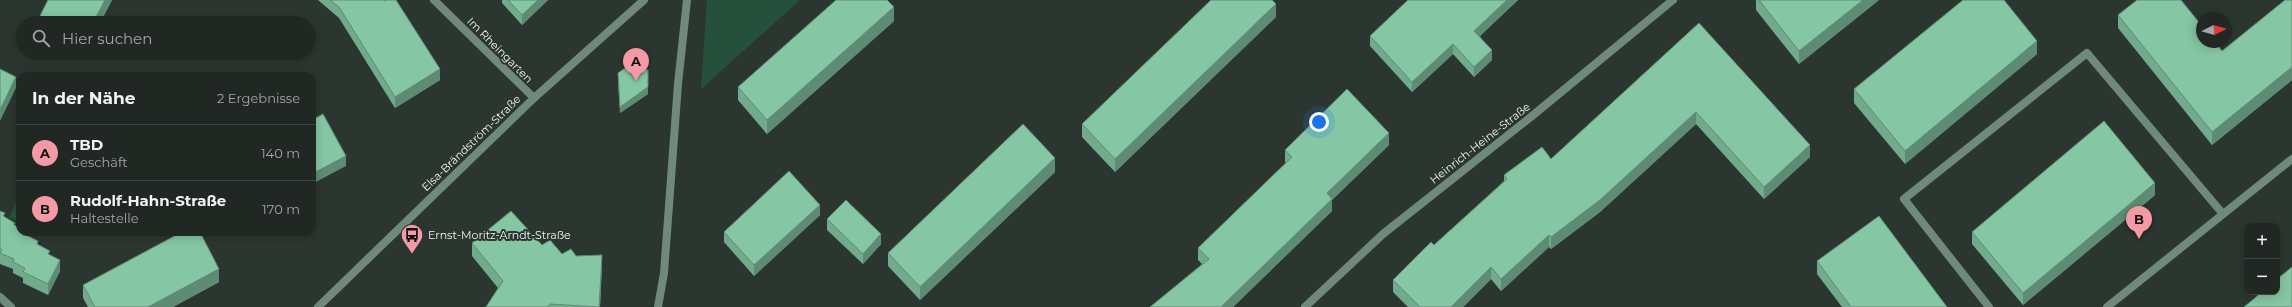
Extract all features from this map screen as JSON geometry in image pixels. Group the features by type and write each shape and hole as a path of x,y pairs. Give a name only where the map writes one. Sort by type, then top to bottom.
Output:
{"street":[{"name":"Im Rheingarten","path":"434,0 534,98"},
{"name":"Elsa-Brändström-Straße","path":"318,307 534,98 644,0"},
{"path":"658,307 664,274 678,84 687,0"},
{"name":"Heinrich-Heine-Straße","path":"1305,307 1383,234 1532,116 1673,0"},
{"path":"1989,307 1904,199 2087,53 2222,214"},
{"path":"2107,307 2292,159"},
{"path":"0,297 11,307"}],"green space":[{"path":"707,0 800,0 701,89"},
{"path":"16,202 16,221 9,217"}],"building":[{"path":"48,0 105,0 97,16 40,16"},
{"path":"330,0 396,0 440,69 395,97 339,7"},
{"path":"508,0 538,0 522,15"},
{"path":"836,0 887,0 894,7 767,120 738,87"},
{"path":"1211,0 1272,0 1276,4 1115,159 1082,124"},
{"path":"1408,0 1507,0 1474,31 1492,50 1474,67 1453,44 1412,82 1370,36"},
{"path":"1759,0 1863,0 1799,51"},
{"path":"1963,0 2004,0 2037,41 1905,151 1854,89"},
{"path":"2137,0 2181,0 2196,19 2196,48 2220,48 2222,51 2226,48 2232,48 2232,43 2285,0 2292,0 2292,67 2212,132 2118,15"},
{"path":"1699,23 1810,145 1764,187 1696,112 1600,200 1551,237 1549,235 1501,279 1491,267 1451,307 1420,307 1393,280 1431,242 1434,245 1507,179 1504,175 1542,147 1551,159"},
{"path":"632,63 648,70 648,87 620,107 618,73"},
{"path":"0,69 16,77 0,110"},
{"path":"1347,89 1389,133 1327,193 1332,199 1221,307 1150,307 1209,259 1198,248 1292,157 1285,150"},
{"path":"323,114 346,156 316,172 316,118"},
{"path":"2104,121 2155,183 2023,293 1972,232"},
{"path":"1023,124 1055,158 920,287 888,253"},
{"path":"789,171 820,205 754,265 724,232"},
{"path":"846,200 881,234 863,254 827,219"},
{"path":"0,211 5,213 3,216 15,223 16,236 28,236 38,241 37,244 50,251 48,254 60,260 48,284 23,272 25,268 13,262 14,259 0,253 2,250 0,248"},
{"path":"511,211 542,245 550,240 562,254 571,249 576,256 602,255 599,307 550,304 548,307 486,307 503,281 472,243"},
{"path":"1879,216 1947,307 1851,307 1817,261"},
{"path":"175,236 202,236 219,269 148,307 95,307 83,285"},
{"path":"2292,267 2292,307 2244,307 2258,295 2280,295 2280,277"}],"place":[{"name":"TBD","path":"636,81"},
{"name":"Rudolf-Hahn-Straße","path":"2139,239"},
{"name":"Ernst-Moritz-Arndt-Straße","path":"412,254"}]}
